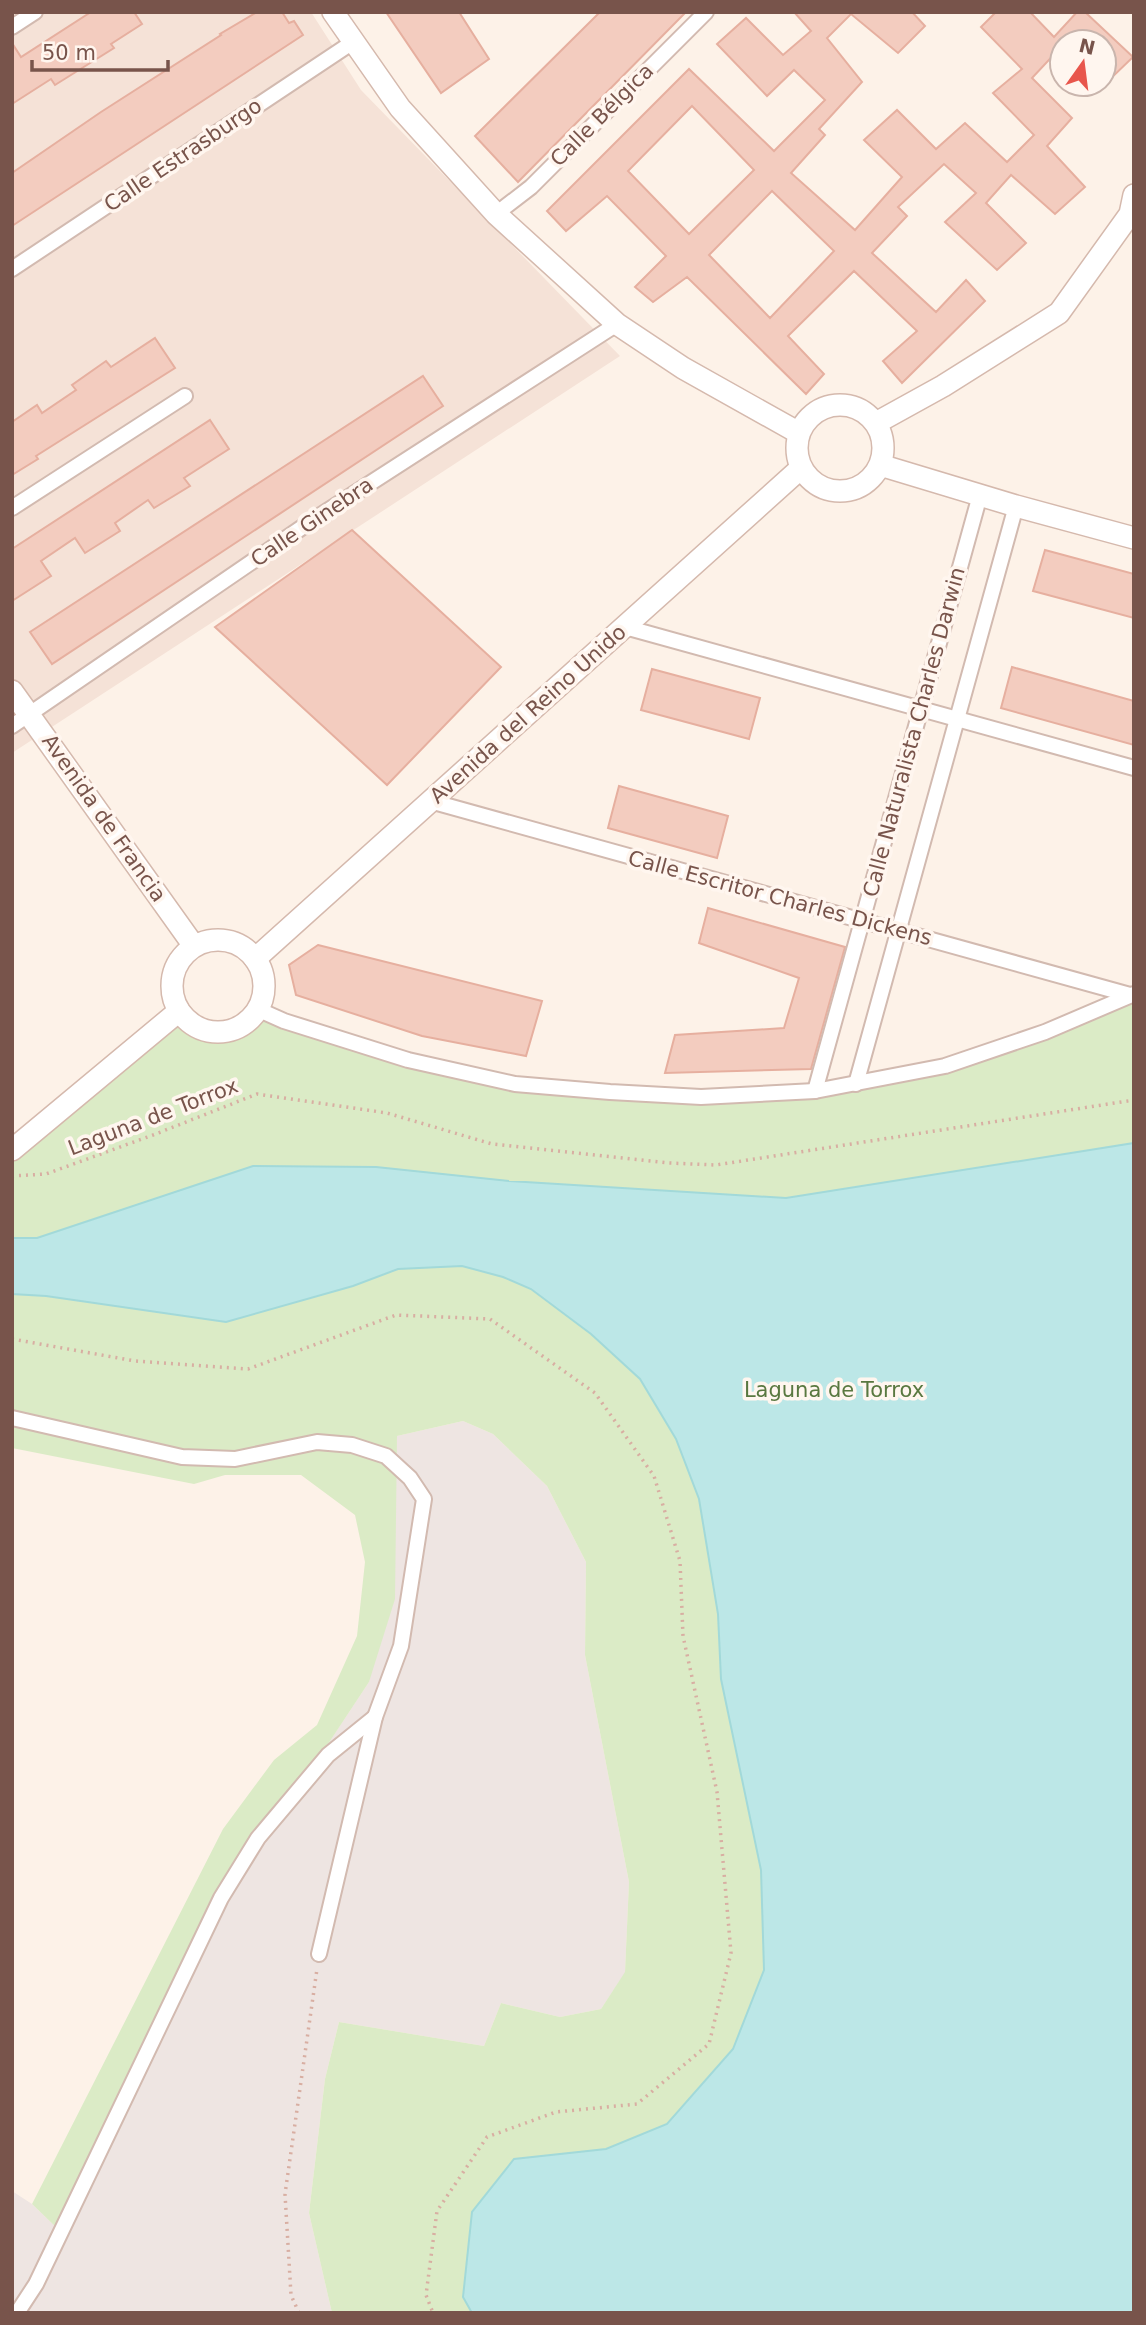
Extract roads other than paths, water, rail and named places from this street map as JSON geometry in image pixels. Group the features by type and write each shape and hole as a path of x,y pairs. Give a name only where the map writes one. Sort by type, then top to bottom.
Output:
{"street":[{"path":"12,27 35,12"},
{"path":"334,12 400,108 495,214 617,324 683,368 799,433"},
{"name":"Calle Bélgica","path":"495,214 531,187 706,12"},
{"name":"Calle Estrasburgo","path":"12,268 353,42"},
{"path":"876,424 943,386 1059,313 1130,214 1134,195"},
{"name":"Calle Ginebra","path":"21,720 307,524 617,324"},
{"path":"12,508 185,396"},
{"path":"828,406 854,407 876,424 883,443 880,465 873,477 862,485 842,491 821,487 810,480 801,468 797,457 799,433 805,421 815,412 828,406"},
{"path":"880,465 1134,538"},
{"name":"Avenida del Reino Unido","path":"254,959 801,468"},
{"name":"Calle Naturalista Charles Darwin","path":"815,1091 980,495"},
{"name":"Calle Naturalista Charles Darwin","path":"856,1084 1016,506"},
{"path":"625,627 1134,768"},
{"name":"Avenida de Francia","path":"12,691 21,720 194,946"},
{"name":"Calle Escritor Charles Dickens","path":"430,801 1132,994"},
{"path":"220,940 245,949 254,959 264,984 262,997 257,1009 241,1025 219,1032 190,1023 179,1011 173,998 173,976 183,956 194,946 220,940"},
{"path":"257,1009 284,1021 408,1060 515,1084 610,1093 701,1097 815,1091 945,1066 1045,1032 1132,994"},
{"path":"12,1150 179,1011"},
{"path":"12,1419 182,1457 235,1459 317,1442 352,1445 386,1456 410,1478 424,1499 401,1646 375,1717 319,1954"},
{"path":"17,2313 36,2284 221,1898 258,1838 328,1755 375,1717"}],"water":[{"name":"Laguna de Torrox","path":"1134,1143 1134,2313 472,2313 463,2297 472,2212 514,2159 606,2149 667,2124 733,2049 764,1970 761,1870 721,1679 718,1614 699,1499 676,1439 640,1379 591,1334 531,1289 503,1277 462,1266 398,1269 353,1286 226,1322 46,1296 12,1294 12,1238 37,1238 253,1166 376,1167 509,1181 786,1198"}]}
